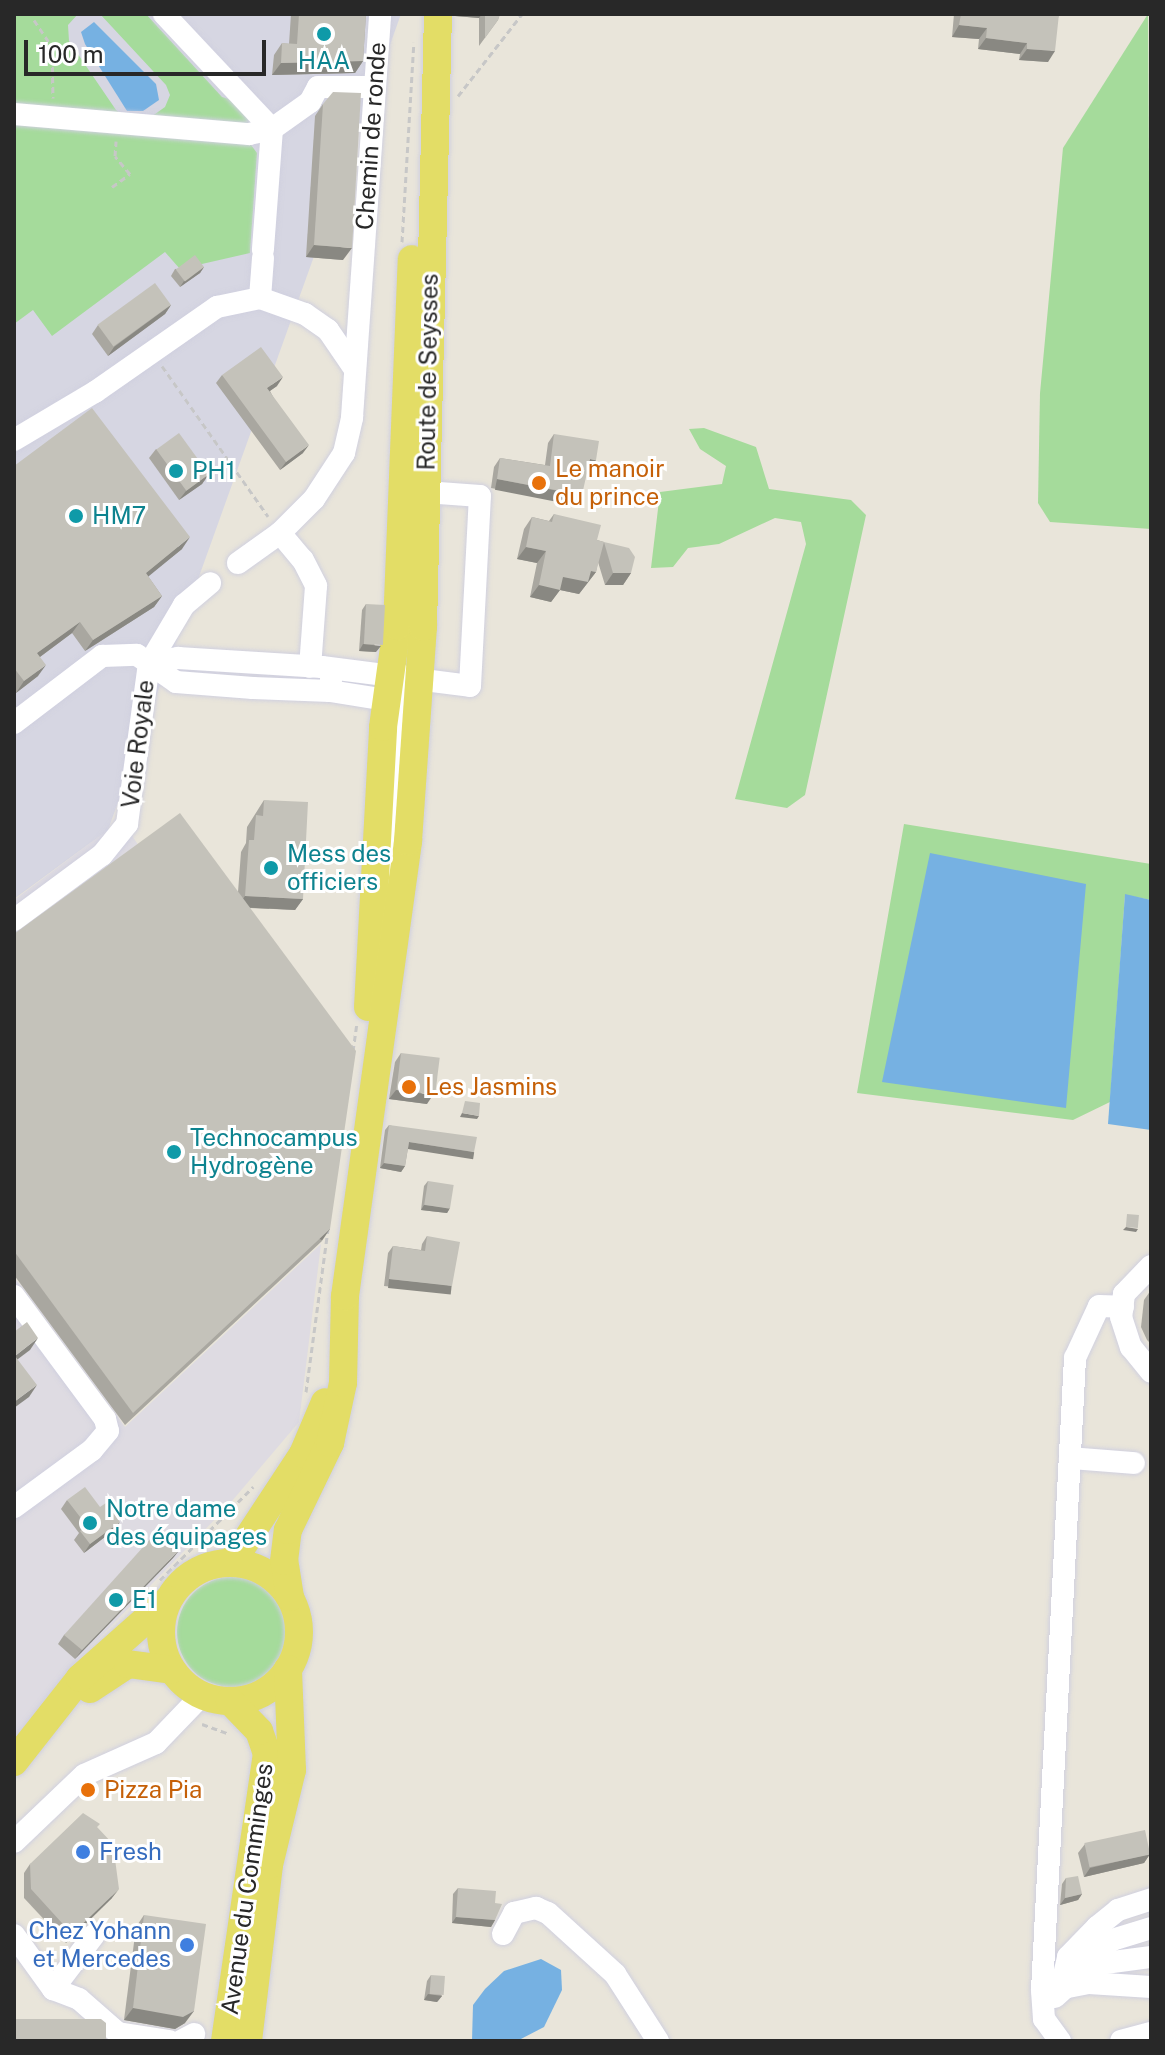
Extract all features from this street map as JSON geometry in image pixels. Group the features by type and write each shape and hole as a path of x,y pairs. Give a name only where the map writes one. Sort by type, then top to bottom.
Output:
{"main road":[{"name":"Route de Seysses","path":"400,701 397,626 422,14"},
{"name":"Route de Seysses","path":"400,701 425,492 438,14"},
{"path":"232,1562 303,1454 331,1383 333,1287 400,701"},
{"path":"163,1592 161,1628 172,1670 195,1705 251,1698 282,1676 299,1626 284,1561 288,1530 330,1443 343,1383 345,1296 408,841 400,701"},
{"path":"14,1762 80,1678 163,1592 190,1575 232,1562 265,1572 290,1597"},
{"path":"14,1778 88,1690 118,1668 137,1662 172,1670"},
{"name":"Avenue du Comminges","path":"248,2041 269,1865 292,1770 282,1676"},
{"name":"Avenue du Comminges","path":"225,2041 242,1906 262,1814 264,1742 230,1701"}],"street":[{"path":"164,14 272,129 260,298"},
{"name":"Chemin de ronde","path":"238,563 280,533 314,499 344,453 354,368 380,14"},
{"path":"14,114 249,134 272,129 310,102 318,87 375,87"},
{"path":"14,440 152,353 217,307 260,298 305,314 328,330 354,368"},
{"path":"14,723 102,656 137,655 176,682 324,676 400,701 470,686 480,496 425,492"},
{"path":"280,533 303,560 316,586 324,676"},
{"name":"Voie Royale","path":"14,920 102,855 127,824 149,664 184,605 210,583"},
{"path":"253,677 324,676"},
{"path":"1151,1266 1124,1294 1123,1307 1131,1347 1151,1372"},
{"path":"14,1296 105,1419 108,1431 92,1450 14,1507"},
{"path":"1060,2041 1044,2019 1075,1358 1084,1330 1099,1306 1123,1307"},
{"path":"1070,1458 1134,1463"},
{"path":"262,1814 283,1746 282,1676"},
{"path":"14,1842 84,1775 156,1743 195,1705"},
{"path":"1061,1988 1068,1957 1097,1927 1118,1910 1151,1899"},
{"path":"503,1934 514,1913 536,1908 548,1913 615,1974 658,2041"},
{"path":"1044,2019 1071,1971 1096,1949 1151,1928"},
{"path":"14,1935 53,1989 79,1999 118,2033 169,2041"},
{"path":"53,1989 94,1935"},
{"path":"1061,1988 1090,1965 1151,1957"},
{"path":"234,1980 238,2041"},
{"path":"1061,1988 1089,1983 1151,1987"},
{"path":"1121,2041 1151,2033"}],"path":[{"path":"456,99 522,14"},
{"path":"34,20 52,47 54,117"},
{"path":"112,187 130,174 115,156 117,123"},
{"path":"152,353 280,533"},
{"path":"358,1009 359,1054"},
{"path":"305,1397 330,1219"},
{"path":"163,1592 258,1481"},
{"name":"Avenue du Comminges","path":"195,1705 242,1742"}],"shaded area":[{"path":"14,14 401,14 108,830 14,899"},
{"path":"121,820 139,846 14,938 14,900"},
{"path":"321,1244 299,1422 226,1508 74,1664 14,1744 14,1277 125,1427"}],"green space":[{"path":"14,14 78,14 68,25 69,41 116,110 127,118 148,119 165,107 170,95 166,85 100,14 146,14 222,97 239,102 252,124 234,129 14,109"},
{"path":"1148,14 1151,529 1050,522 1038,503 1040,393 1063,148"},
{"path":"14,117 249,142 257,153 250,253 180,269 165,252 52,336 33,310 14,324"},
{"path":"704,428 756,447 769,489 851,500 866,515 805,795 787,808 735,799 806,544 801,522 775,518 719,544 688,548 673,567 651,568 660,492 722,484 726,466 700,449 689,429"},
{"path":"904,824 1151,864 1151,900 1125,895 1110,1102 1073,1120 857,1093"},
{"path":"232,1577 253,1581 271,1593 283,1611 287,1632 283,1653 271,1671 253,1683 232,1687 211,1683 193,1671 181,1653 177,1632 181,1611 193,1593 211,1581"}],"water":[{"path":"94,22 156,84 159,100 143,111 127,111 85,44 81,32"},
{"path":"930,853 1086,884 1066,1108 882,1082"},
{"path":"1125,894 1151,900 1151,1130 1108,1124"},
{"path":"541,1959 561,1970 562,1990 544,2027 517,2041 472,2041 473,2005 485,1989 504,1971"}],"building":[{"name":"HAA","path":"299,14 366,14 363,61 281,63 282,43 297,44"},
{"path":"485,14 500,14 485,38"},
{"path":"961,14 1059,14 1055,51 1027,49 1027,43 986,38 987,28 959,25"},
{"path":"333,92 361,93 352,248 314,245 323,104"},
{"path":"195,255 204,267 185,281 176,269"},
{"path":"155,283 171,305 113,347 98,325"},
{"path":"261,347 283,377 267,388 309,445 286,462 222,375"},
{"name":"HM7","path":"92,408 190,537 146,573 162,596 93,640 80,622 37,653 46,665 24,681 14,668 14,466"},
{"path":"179,433 209,474 186,491 156,449"},
{"path":"554,434 599,441 596,460 590,459 582,495 497,479 500,458 550,466"},
{"path":"554,514 601,525 597,540 604,542 596,572 591,571 588,582 563,577 560,590 539,585 546,551 526,547 532,517 552,522"},
{"path":"604,542 629,548 635,557 631,573 613,573"},
{"path":"366,604 385,605 383,645 364,644"},
{"name":"Mess des officiers","path":"264,800 308,802 303,899 245,896 249,840 254,840 256,815 263,816"},
{"name":"Technocampus Hydrogène","path":"180,813 356,1051 330,1229 133,1413 14,1251 14,934"},
{"path":"401,1053 440,1058 435,1094 396,1090"},
{"path":"465,1101 480,1103 479,1116 462,1113"},
{"path":"389,1125 477,1137 474,1152 409,1142 405,1166 384,1163"},
{"path":"428,1181 454,1185 450,1209 424,1205"},
{"path":"1127,1214 1139,1215 1138,1228 1126,1227"},
{"path":"427,1236 460,1242 452,1286 389,1279 393,1246 425,1251"},
{"path":"27,1322 38,1338 15,1356 37,1385 14,1402 14,1332"},
{"path":"85,1487 100,1507 106,1503 120,1522 90,1544 80,1531 87,1526 67,1500"},
{"name":"E1","path":"163,1530 181,1548 82,1650 64,1635 153,1536"},
{"path":"83,1813 100,1824 97,1827 113,1844 119,1889 72,1934 31,1889 30,1864"},
{"path":"1145,1830 1150,1854 1090,1867 1084,1843"},
{"path":"1078,1876 1082,1894 1065,1898 1066,1878"},
{"path":"458,1888 496,1891 495,1903 502,1904 495,1920 456,1917"},
{"path":"144,1915 206,1924 194,2011 183,2017 133,2008"},
{"path":"431,1975 445,1976 444,1995 430,1994"},
{"path":"14,2019 101,2019 106,2023 106,2041 14,2041"}],"place":[{"name":"HAA","path":"324,34"},
{"name":"PH1","path":"176,471"},
{"name":"Le manoir du prince","path":"539,483"},
{"name":"HM7","path":"76,516"},
{"name":"Mess des officiers","path":"271,868"},
{"name":"Les Jasmins","path":"409,1087"},
{"name":"Technocampus Hydrogène","path":"174,1152"},
{"name":"Notre dame des équipages","path":"90,1523"},
{"name":"E1","path":"116,1600"},
{"name":"Pizza Pia","path":"88,1790"},
{"name":"Fresh","path":"83,1852"},
{"name":"Chez Yohann et Mercedes","path":"187,1945"}]}
